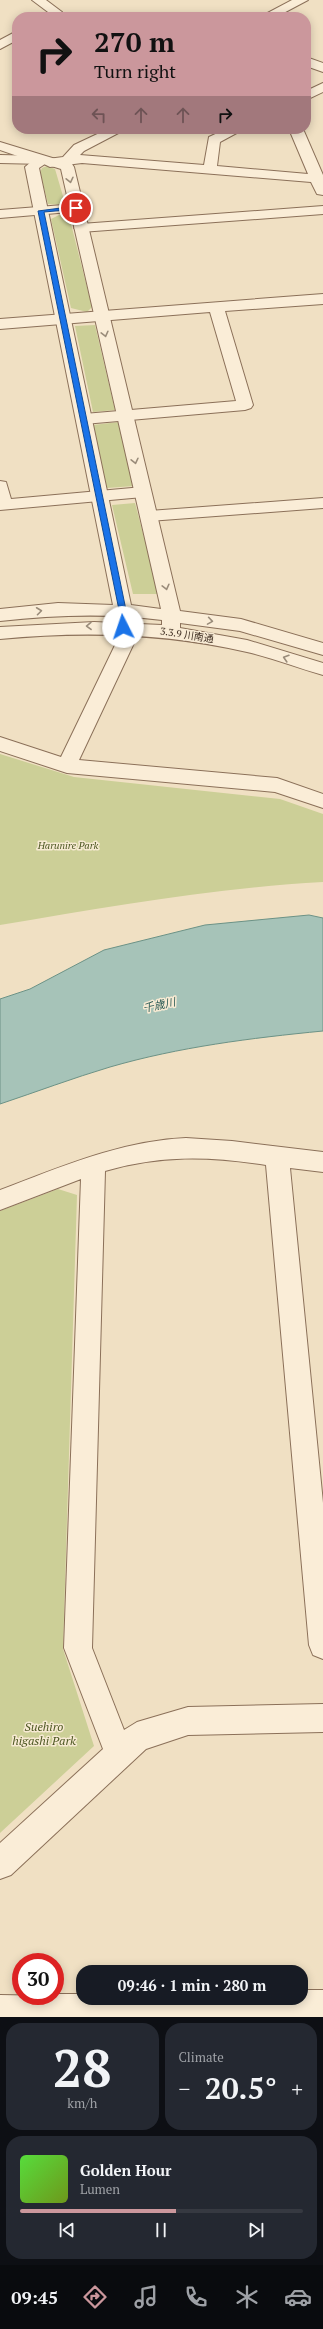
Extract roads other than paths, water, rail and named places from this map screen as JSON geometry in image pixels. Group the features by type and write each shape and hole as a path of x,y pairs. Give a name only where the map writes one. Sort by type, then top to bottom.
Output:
{"street":[{"path":"38,0 56,12"},
{"path":"277,12 302,0"},
{"path":"0,45 12,38"},
{"path":"311,63 323,68"},
{"path":"311,93 323,87"},
{"path":"67,161 79,148 108,134"},
{"path":"210,170 214,140 227,134"},
{"path":"298,134 320,179 323,194"},
{"path":"0,146 25,152 46,161 67,167 149,516 171,624"},
{"path":"0,159 67,161 82,159 320,179"},
{"path":"46,161 32,167 84,419 126,641 67,766"},
{"path":"0,214 76,208"},
{"path":"81,228 323,210"},
{"path":"0,324 323,299"},
{"path":"84,419 245,405 216,308"},
{"path":"0,486 2,505 143,492"},
{"path":"149,516 323,503"},
{"name":"3.3.9 川南通","path":"0,615 58,609 123,619 171,624 241,625 323,649"},
{"name":"3.3.9 川南通","path":"0,633 123,619"},
{"name":"3.3.9 川南通","path":"171,624 323,669"},
{"path":"0,744 67,766 277,785 323,801"},
{"path":"0,1200 92,1165 142,1152 194,1148 246,1151 277,1157 323,1162"},
{"path":"277,1157 323,1644"},
{"path":"92,1165 78,1648 98,1704 119,1753"},
{"path":"0,1864 137,1737 188,1721 323,1718"},
{"path":"0,2011 323,2006"}],"water":[{"name":"千歳川","path":"309,915 323,918 323,1031 242,1040 162,1054 96,1071 0,1104 0,999 30,989 104,950 205,925"}],"park label":[{"name":"Harunire Park","path":"68,845"},
{"name":"Suehiro higashi Park","path":"44,1733"}]}
